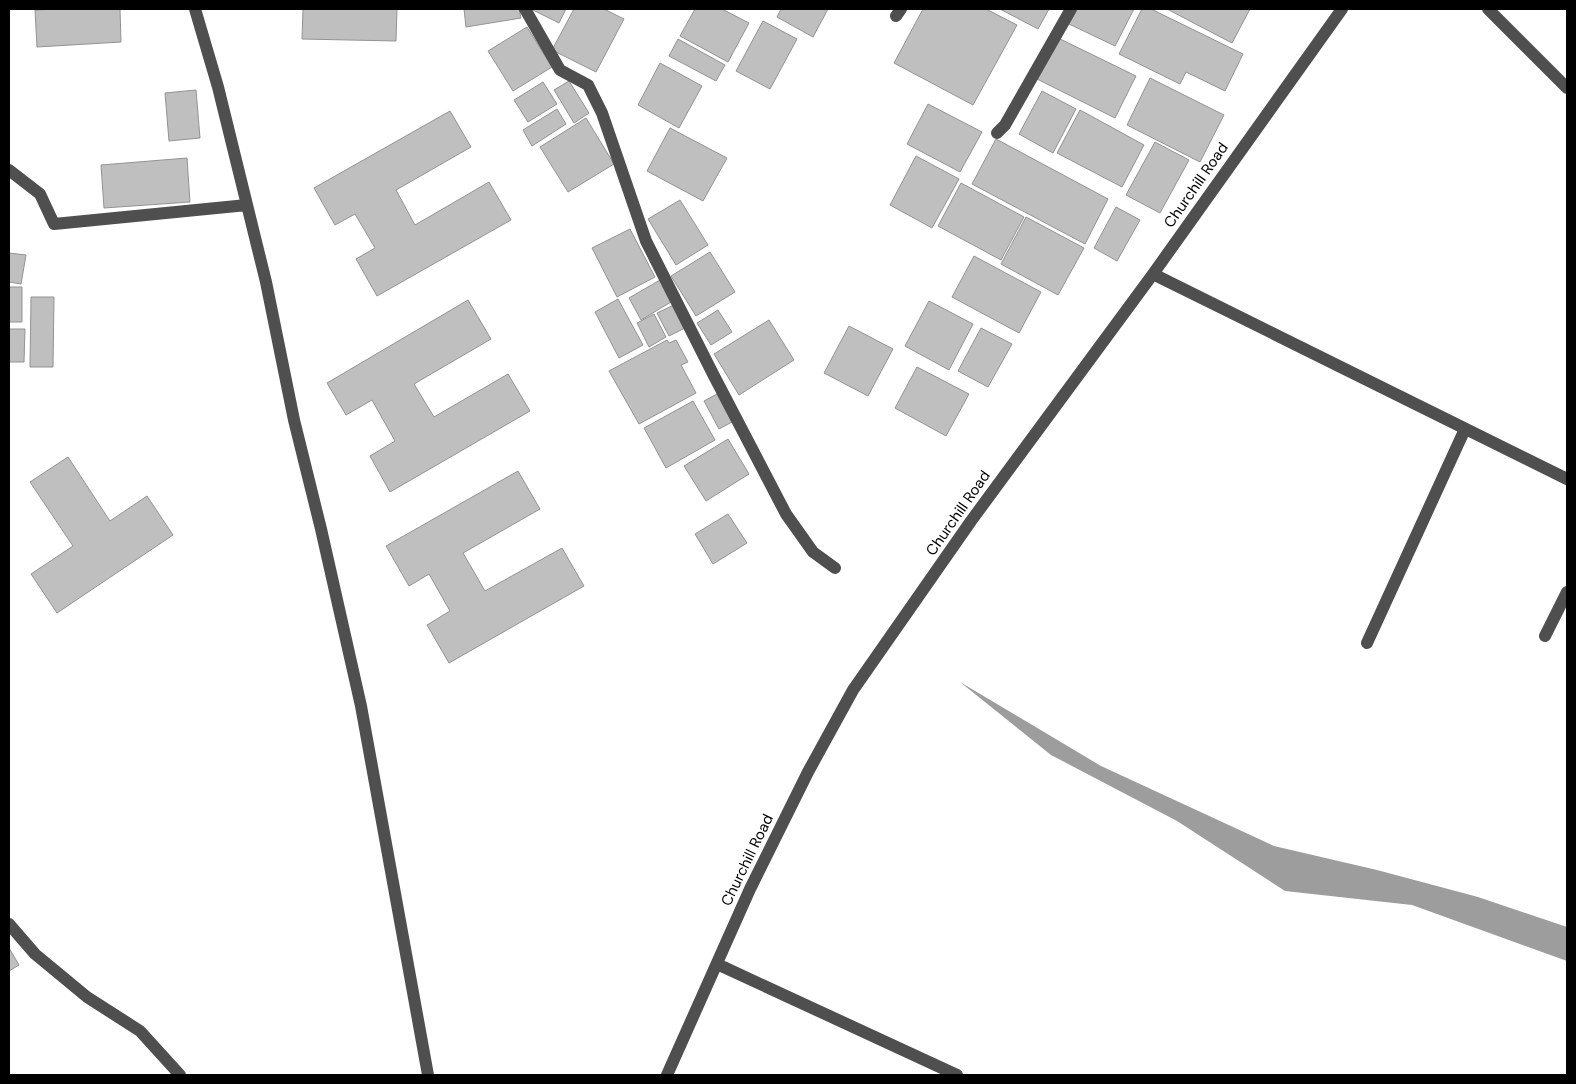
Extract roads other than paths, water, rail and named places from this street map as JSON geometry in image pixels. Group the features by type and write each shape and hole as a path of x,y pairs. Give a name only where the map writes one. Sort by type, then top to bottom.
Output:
{"street":[{"path":"195,9 218,87 266,282 294,420 361,706 428,1075"},
{"path":"525,9 560,70 588,84 602,113 646,241 713,374 786,514 813,552 835,568"},
{"path":"997,133 1005,125 1071,9"},
{"name":"Churchill Road","path":"667,1075 808,772 853,690 971,521 1153,274 1342,9"},
{"path":"1488,9 1567,88"},
{"path":"9,170 40,194 54,224 247,205"},
{"path":"1153,274 1567,479"},
{"path":"1368,643 1466,429"},
{"path":"1545,636 1567,592"},
{"path":"9,924 35,954 87,998 140,1032 180,1075"},
{"path":"717,964 957,1075"}]}
